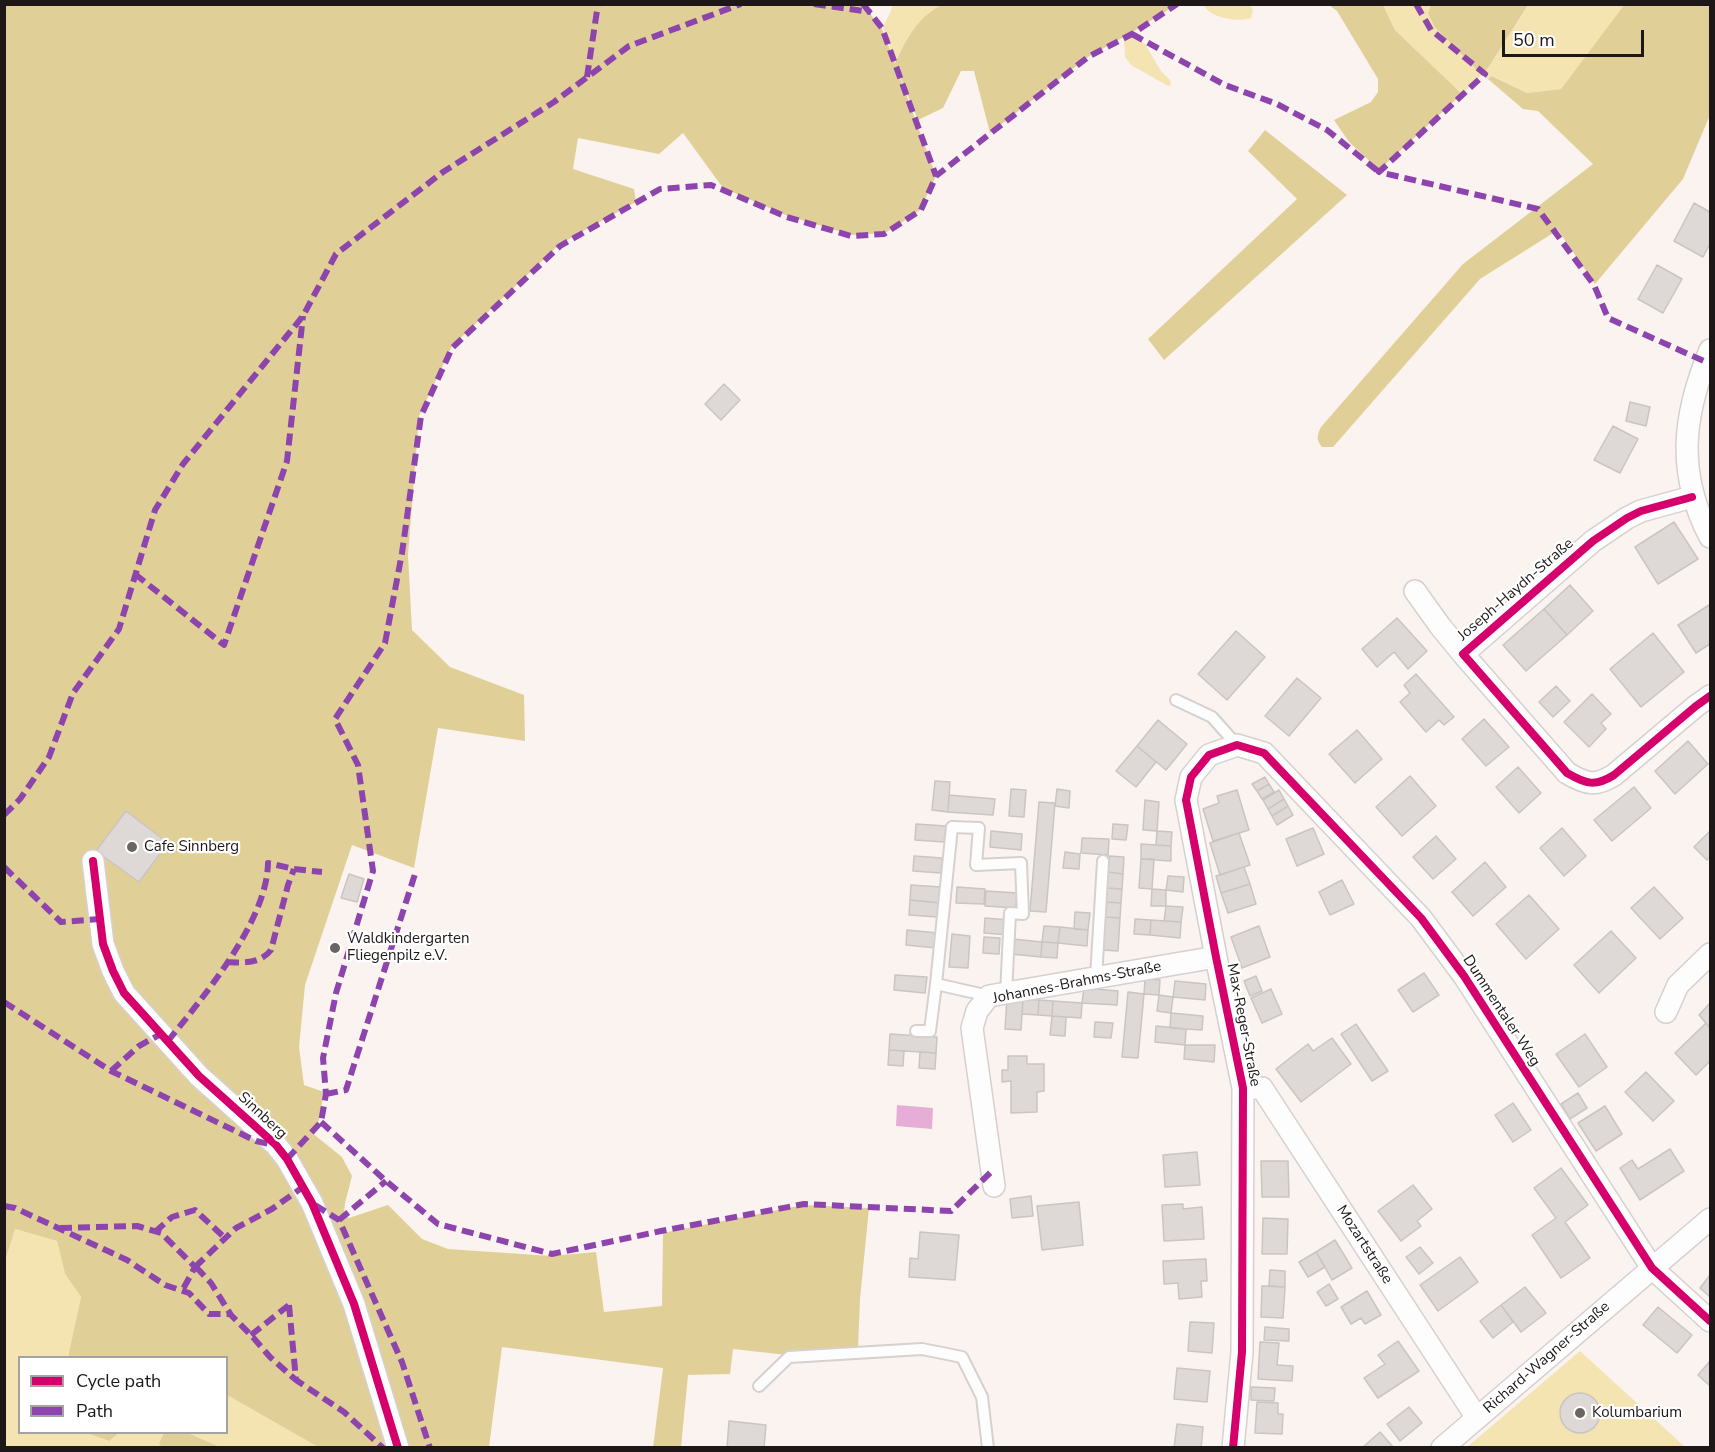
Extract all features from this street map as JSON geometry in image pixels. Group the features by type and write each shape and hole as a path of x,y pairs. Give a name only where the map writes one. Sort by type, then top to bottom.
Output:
{"street":[{"path":"1710,350 1698,381 1690,412 1687,442 1692,497 1710,537"},
{"name":"Joseph-Haydn-Straße","path":"1463,654 1593,541 1614,526 1641,511 1692,497"},
{"name":"Joseph-Haydn-Straße","path":"1415,591 1463,654 1567,773 1586,783 1605,781 1614,775 1710,696"},
{"name":"Max-Reger-Straße","path":"1233,1448 1242,1352 1243,1088 1186,800 1191,777 1209,755 1238,746"},
{"name":"Dummentaler Weg","path":"1238,746 1264,753 1421,918 1464,976 1652,1268 1710,1321"},
{"name":"Sinnberg","path":"93,861 104,944 113,971 124,993 199,1076 276,1146 287,1159 312,1203 354,1304 398,1448"},
{"path":"1666,1012 1678,985 1710,954"},
{"name":"Johannes-Brahms-Straße","path":"994,1186 972,1028 976,1011 998,995 1216,957"},
{"name":"Mozartstraße","path":"1243,1088 1262,1088 1477,1418"},
{"name":"Richard-Wagner-Straße","path":"1442,1448 1710,1219"}],"lane":[{"path":"1176,700 1212,717 1238,746"},
{"path":"916,1031 930,1031 952,827 979,828 976,865 1022,863 1023,914 1010,913 998,995 936,984"},
{"path":"1096,978 1103,861"},
{"path":"759,1386 789,1357 922,1349 962,1357 982,1397 988,1448"}],"shaded area":[{"path":"1431,4 1528,5 1482,75 1434,26 1428,13"},
{"path":"1625,4 1710,5 1710,115 1683,179 1595,284 1558,230 1480,279 1333,447 1322,447 1318,437 1321,427 1463,264 1593,164 1538,111 1523,109 1488,79 1492,76 1527,93 1561,89"},
{"path":"5,5 863,5 882,29 895,63 908,37 919,23 932,10 941,5 1176,5 1088,57 990,133 974,71 961,71 943,108 918,120 895,64 936,176 920,210 885,233 852,235 788,216 723,188 683,133 659,154 578,138 573,169 634,189 636,202 560,244 452,346 419,416 408,555 412,630 450,667 524,695 525,741 438,728 414,868 352,845 305,985 299,1047 304,1085 324,1092 319,1120 311,1132 342,1157 352,1176 344,1213 349,1218 388,1205 422,1239 448,1249 551,1256 596,1252 604,1312 662,1306 663,1233 803,1205 869,1208 860,1299 858,1350 787,1355 733,1349 730,1374 688,1375 681,1447 653,1448 663,1368 502,1347 489,1447 318,1447 228,1396 228,1356 69,1356 81,1297 65,1274 57,1241 15,1229 5,1261"},
{"path":"892,5 941,5 932,10 919,23 908,37 895,62 883,27"},
{"path":"1203,5 1250,5 1253,10 1251,18 1230,19 1214,14"},
{"path":"1329,5 1383,5 1395,30 1462,94 1379,170 1349,142 1334,120 1371,102 1378,92 1378,79 1337,11"},
{"path":"1383,5 1431,5 1428,13 1490,65 1528,5 1625,5 1561,89 1527,93 1493,76 1488,79 1482,75 1462,94 1395,30"},
{"path":"1131,34 1145,44 1161,71 1170,80 1171,85 1168,86 1131,65 1125,57 1124,38"},
{"path":"1265,130 1347,195 1164,360 1148,339 1297,199 1248,151"},
{"path":"897,1105 933,1108 932,1129 896,1126"},
{"path":"15,1229 57,1241 65,1274 81,1297 69,1356 18,1356 18,1434 89,1434 108,1441 118,1434 164,1434 159,1443 161,1447 5,1448 4,1261"},
{"path":"1580,1351 1685,1447 1467,1447"},
{"path":"228,1396 318,1447 220,1447 190,1434 228,1434"},
{"path":"89,1434 118,1434 109,1441"},
{"path":"164,1434 190,1434 220,1447 161,1447 159,1443"}],"building":[{"path":"1694,203 1710,212 1710,244 1703,257 1674,241"},
{"path":"1657,265 1682,279 1663,313 1638,299"},
{"path":"724,384 740,400 721,420 705,404"},
{"path":"1630,402 1650,407 1646,426 1626,421"},
{"path":"1613,426 1638,439 1620,473 1594,460"},
{"path":"1674,522 1698,559 1658,584 1635,547"},
{"path":"1570,585 1593,611 1567,635 1544,609"},
{"path":"1709,605 1710,644 1696,653 1678,625"},
{"path":"1544,609 1567,635 1526,671 1503,645"},
{"path":"1397,618 1427,651 1408,669 1394,652 1377,667 1362,649"},
{"path":"1236,631 1265,657 1227,700 1198,674"},
{"path":"1653,633 1684,672 1641,707 1610,669"},
{"path":"1416,674 1454,717 1444,725 1439,720 1426,732 1400,702 1410,693 1404,685"},
{"path":"1297,678 1321,698 1289,736 1265,716"},
{"path":"1556,686 1570,701 1553,717 1539,702"},
{"path":"1592,694 1611,714 1601,723 1606,729 1589,747 1564,722"},
{"path":"1484,719 1509,747 1486,766 1462,739"},
{"path":"1158,720 1187,744 1166,770 1137,746"},
{"path":"1357,730 1382,759 1355,783 1329,754"},
{"path":"1688,741 1708,764 1675,794 1655,771"},
{"path":"1137,746 1156,762 1136,787 1116,771"},
{"path":"1518,767 1541,793 1519,813 1496,787"},
{"path":"1410,776 1436,806 1402,836 1376,807"},
{"path":"1265,777 1269,784 1257,791 1252,784"},
{"path":"935,781 950,782 948,812 932,810"},
{"path":"1269,784 1274,792 1262,799 1257,791"},
{"path":"1634,787 1651,808 1612,841 1594,820"},
{"path":"1011,789 1026,790 1024,817 1009,816"},
{"path":"1057,789 1070,791 1069,808 1055,806"},
{"path":"1237,790 1249,830 1213,841 1203,809 1219,803 1217,796"},
{"path":"1279,790 1284,799 1268,809 1263,800"},
{"path":"949,795 995,799 993,815 948,812"},
{"path":"1284,799 1288,806 1272,816 1268,809"},
{"path":"1145,800 1159,802 1157,831 1143,830"},
{"path":"1039,802 1055,803 1046,912 1030,911"},
{"path":"1288,806 1293,815 1277,825 1272,816"},
{"name":"Cafe Sinnberg","path":"126,811 168,843 139,882 96,851"},
{"path":"916,824 946,826 944,842 915,840"},
{"path":"1113,824 1128,825 1126,840 1112,839"},
{"path":"1313,828 1324,854 1297,866 1286,839"},
{"path":"1562,828 1586,856 1564,876 1540,848"},
{"path":"991,831 1022,834 1021,850 990,847"},
{"path":"1157,831 1172,832 1171,846 1156,845"},
{"path":"1710,831 1710,857 1707,860 1694,847"},
{"path":"1239,833 1250,865 1220,875 1210,843"},
{"path":"1436,836 1456,859 1433,879 1413,857"},
{"path":"1082,838 1109,839 1108,855 1081,853"},
{"path":"1141,844 1171,846 1171,861 1141,859"},
{"path":"1065,852 1080,854 1079,869 1063,868"},
{"path":"914,856 942,858 941,873 913,871"},
{"path":"1109,856 1124,857 1123,874 1108,872"},
{"path":"1141,859 1154,859 1152,889 1139,888"},
{"path":"1485,862 1506,887 1473,916 1452,892"},
{"path":"1244,867 1250,884 1221,893 1216,876"},
{"path":"1108,872 1123,874 1122,889 1107,888"},
{"name":"Waldkindergarten Fliegenpilz e.V.","path":"349,874 364,879 357,902 341,898"},
{"path":"1168,876 1184,877 1183,892 1166,890"},
{"path":"1342,880 1354,904 1330,915 1319,892"},
{"path":"1250,884 1256,904 1228,913 1221,893"},
{"path":"911,885 941,887 940,903 910,900"},
{"path":"957,887 985,889 984,904 956,903"},
{"path":"1654,887 1683,918 1660,939 1631,908"},
{"path":"1107,888 1122,889 1121,903 1106,902"},
{"path":"1152,889 1166,890 1166,906 1151,906"},
{"path":"986,891 1017,893 1016,908 985,906"},
{"path":"1529,895 1559,929 1526,959 1496,924"},
{"path":"910,900 940,903 938,917 909,915"},
{"path":"1106,902 1121,903 1120,918 1105,917"},
{"path":"1166,906 1183,907 1181,922 1164,921"},
{"path":"1075,912 1090,913 1088,930 1074,929"},
{"path":"1105,917 1120,918 1118,951 1103,950"},
{"path":"985,918 1009,920 1009,935 984,933"},
{"path":"1135,919 1151,920 1150,935 1134,934"},
{"path":"1151,920 1181,922 1180,938 1150,935"},
{"path":"1044,926 1060,927 1058,943 1042,942"},
{"path":"1259,926 1270,957 1242,968 1231,937"},
{"path":"1060,927 1088,930 1087,946 1058,943"},
{"path":"907,930 938,933 936,948 906,945"},
{"path":"1611,931 1636,958 1599,993 1574,965"},
{"path":"952,934 970,936 968,968 949,967"},
{"path":"984,937 1000,938 999,954 983,953"},
{"path":"1013,939 1042,942 1041,957 1011,954"},
{"path":"1042,942 1058,943 1057,958 1041,957"},
{"path":"1424,973 1439,995 1413,1012 1398,990"},
{"path":"895,975 927,977 925,993 894,990"},
{"path":"1256,976 1262,991 1250,996 1244,981"},
{"path":"1145,979 1160,980 1159,995 1144,994"},
{"path":"1175,981 1206,984 1205,1000 1173,997"},
{"path":"1084,988 1118,991 1117,1005 1082,1003"},
{"path":"1271,989 1282,1014 1262,1023 1251,998"},
{"path":"1128,992 1144,994 1138,1058 1122,1057"},
{"path":"1159,995 1173,997 1171,1013 1157,1011"},
{"path":"1007,998 1023,999 1021,1030 1005,1029"},
{"path":"1023,999 1039,1000 1038,1015 1022,1014"},
{"path":"1039,1000 1053,1001 1052,1016 1038,1015"},
{"path":"1053,1001 1082,1003 1081,1018 1052,1016"},
{"path":"1710,1003 1710,1028 1699,1015"},
{"path":"1171,1013 1203,1016 1202,1030 1170,1028"},
{"path":"1052,1016 1066,1017 1065,1036 1050,1035"},
{"path":"1095,1022 1113,1023 1111,1038 1094,1037"},
{"path":"1706,1023 1710,1028 1710,1061 1696,1075 1675,1053"},
{"path":"1356,1024 1388,1071 1372,1081 1341,1034"},
{"path":"1156,1026 1186,1029 1185,1045 1155,1042"},
{"path":"890,1034 937,1037 936,1053 889,1050"},
{"path":"1585,1034 1607,1067 1579,1087 1556,1054"},
{"path":"1332,1038 1351,1064 1301,1102 1276,1069 1308,1044 1313,1051"},
{"path":"1185,1045 1215,1045 1214,1062 1184,1059"},
{"path":"889,1050 904,1051 903,1066 888,1065"},
{"path":"920,1052 936,1053 935,1069 919,1068"},
{"path":"1008,1056 1027,1056 1027,1064 1044,1064 1044,1091 1037,1092 1037,1112 1011,1113 1011,1081 1002,1082 1002,1070 1008,1070"},
{"path":"1646,1072 1674,1101 1653,1121 1625,1092"},
{"path":"1578,1093 1587,1108 1570,1119 1561,1104"},
{"path":"1513,1103 1531,1130 1513,1142 1495,1115"},
{"path":"1605,1106 1622,1134 1596,1151 1578,1123"},
{"path":"1670,1149 1684,1171 1640,1200 1620,1168 1632,1160 1638,1169"},
{"path":"1197,1152 1200,1185 1165,1187 1163,1155"},
{"path":"1261,1161 1288,1161 1289,1197 1262,1197"},
{"path":"1561,1168 1588,1205 1565,1222 1590,1258 1561,1278 1532,1235 1556,1218 1534,1188"},
{"path":"1413,1185 1432,1209 1417,1221 1421,1226 1401,1241 1378,1211"},
{"path":"1031,1196 1033,1216 1012,1218 1010,1199"},
{"path":"1079,1202 1083,1245 1042,1250 1037,1206"},
{"path":"1183,1204 1183,1209 1202,1207 1204,1239 1164,1241 1162,1205"},
{"path":"1263,1218 1288,1219 1287,1254 1262,1254"},
{"path":"920,1232 959,1235 955,1280 909,1277 910,1258 918,1259"},
{"path":"1335,1240 1352,1268 1332,1280 1316,1252"},
{"path":"1420,1247 1433,1263 1419,1274 1406,1257"},
{"path":"1316,1252 1325,1267 1308,1277 1299,1262"},
{"path":"1460,1257 1478,1282 1438,1311 1420,1285"},
{"path":"1206,1259 1207,1281 1201,1281 1202,1297 1179,1299 1178,1283 1164,1284 1163,1261"},
{"path":"1270,1270 1285,1271 1285,1287 1269,1286"},
{"path":"1710,1275 1710,1297 1700,1288"},
{"path":"1329,1284 1338,1299 1326,1306 1317,1292"},
{"path":"1262,1286 1285,1287 1283,1318 1261,1317"},
{"path":"1525,1287 1546,1313 1521,1332 1501,1305"},
{"path":"1367,1291 1381,1315 1365,1324 1361,1318 1351,1324 1341,1307"},
{"path":"1501,1305 1513,1322 1493,1338 1480,1321"},
{"path":"1658,1307 1692,1335 1677,1353 1643,1325"},
{"path":"1190,1322 1214,1323 1212,1353 1188,1351"},
{"path":"1265,1327 1289,1329 1289,1341 1264,1340"},
{"path":"1398,1341 1419,1371 1378,1398 1364,1378 1385,1364 1378,1355"},
{"path":"1260,1342 1279,1343 1277,1365 1293,1366 1292,1381 1258,1379"},
{"path":"1710,1361 1710,1386 1698,1375"},
{"path":"1177,1368 1210,1371 1207,1402 1174,1399"},
{"path":"1251,1387 1275,1388 1274,1401 1251,1400"},
{"name":"Kolumbarium","path":"1580,1393 1588,1394 1594,1399 1599,1405 1599,1421 1594,1427 1588,1432 1580,1433 1572,1432 1566,1427 1561,1421 1560,1413 1561,1405 1566,1399 1572,1394"},
{"path":"1257,1402 1278,1403 1278,1414 1283,1414 1282,1434 1255,1433"},
{"path":"1409,1407 1422,1423 1400,1441 1387,1424"},
{"path":"729,1421 766,1425 764,1448 727,1448"},
{"path":"1177,1424 1203,1427 1201,1448 1174,1448"},
{"path":"1380,1432 1394,1448 1362,1448"}],"marked path":[{"path":"587,77 598,4"},
{"path":"4,815 20,799 49,757 73,693 119,629 155,510 183,464 303,316 336,254 443,172 554,102 629,46 741,4"},
{"path":"814,4 871,12"},
{"path":"863,4 882,28 936,176"},
{"path":"287,1159 321,1122 326,1094 323,1058 336,993 373,871 358,765 335,719 385,643 402,553 421,416 452,348 560,246 660,189 711,185 787,217 851,236 884,234 921,210 936,176 1088,57 1132,34 1177,4"},
{"path":"1416,4 1431,30 1485,74 1379,172 1538,209 1594,285 1608,318 1706,362"},
{"path":"1132,34 1225,85 1277,104 1327,130 1379,172"},
{"path":"135,574 224,645 287,461 303,316"},
{"path":"168,1041 215,981 245,934 257,910 265,886 268,863 322,872"},
{"path":"4,867 61,922 100,919"},
{"path":"227,962 256,960 267,955 271,950 294,869"},
{"path":"326,1094 346,1090 415,874"},
{"path":"4,1002 111,1071 256,1141 273,1145"},
{"path":"111,1071 139,1046 161,1034"},
{"path":"321,1122 438,1224 552,1254 804,1204 951,1211 992,1171"},
{"path":"339,1220 386,1181"},
{"path":"195,1267 236,1228 272,1209 303,1187"},
{"path":"315,1205 339,1220 402,1362 430,1448"},
{"path":"4,1206 15,1208 127,1260 165,1285 189,1293 209,1314 230,1314 270,1357 296,1380"},
{"path":"155,1232 172,1217 195,1210 225,1238"},
{"path":"60,1228 137,1226 161,1233 195,1267 182,1291"},
{"path":"196,1267 211,1283 231,1315"},
{"path":"289,1305 296,1380 344,1412 383,1448"},
{"path":"251,1335 289,1305"}],"cycle path":[{"path":"1692,497 1641,511 1593,541 1463,654 1567,773 1591,783 1614,775 1710,696"},
{"path":"1233,1448 1242,1352 1243,1088 1186,800 1191,777 1209,755 1237,745 1264,753 1421,918 1464,976 1652,1268 1710,1321"},
{"path":"93,861 103,944 124,993 199,1076 276,1145 287,1159 312,1203 354,1304 398,1448"}],"place":[{"name":"Cafe Sinnberg","path":"132,847"},
{"name":"Waldkindergarten Fliegenpilz e.V.","path":"335,948"},
{"name":"Kolumbarium","path":"1580,1413"}]}
